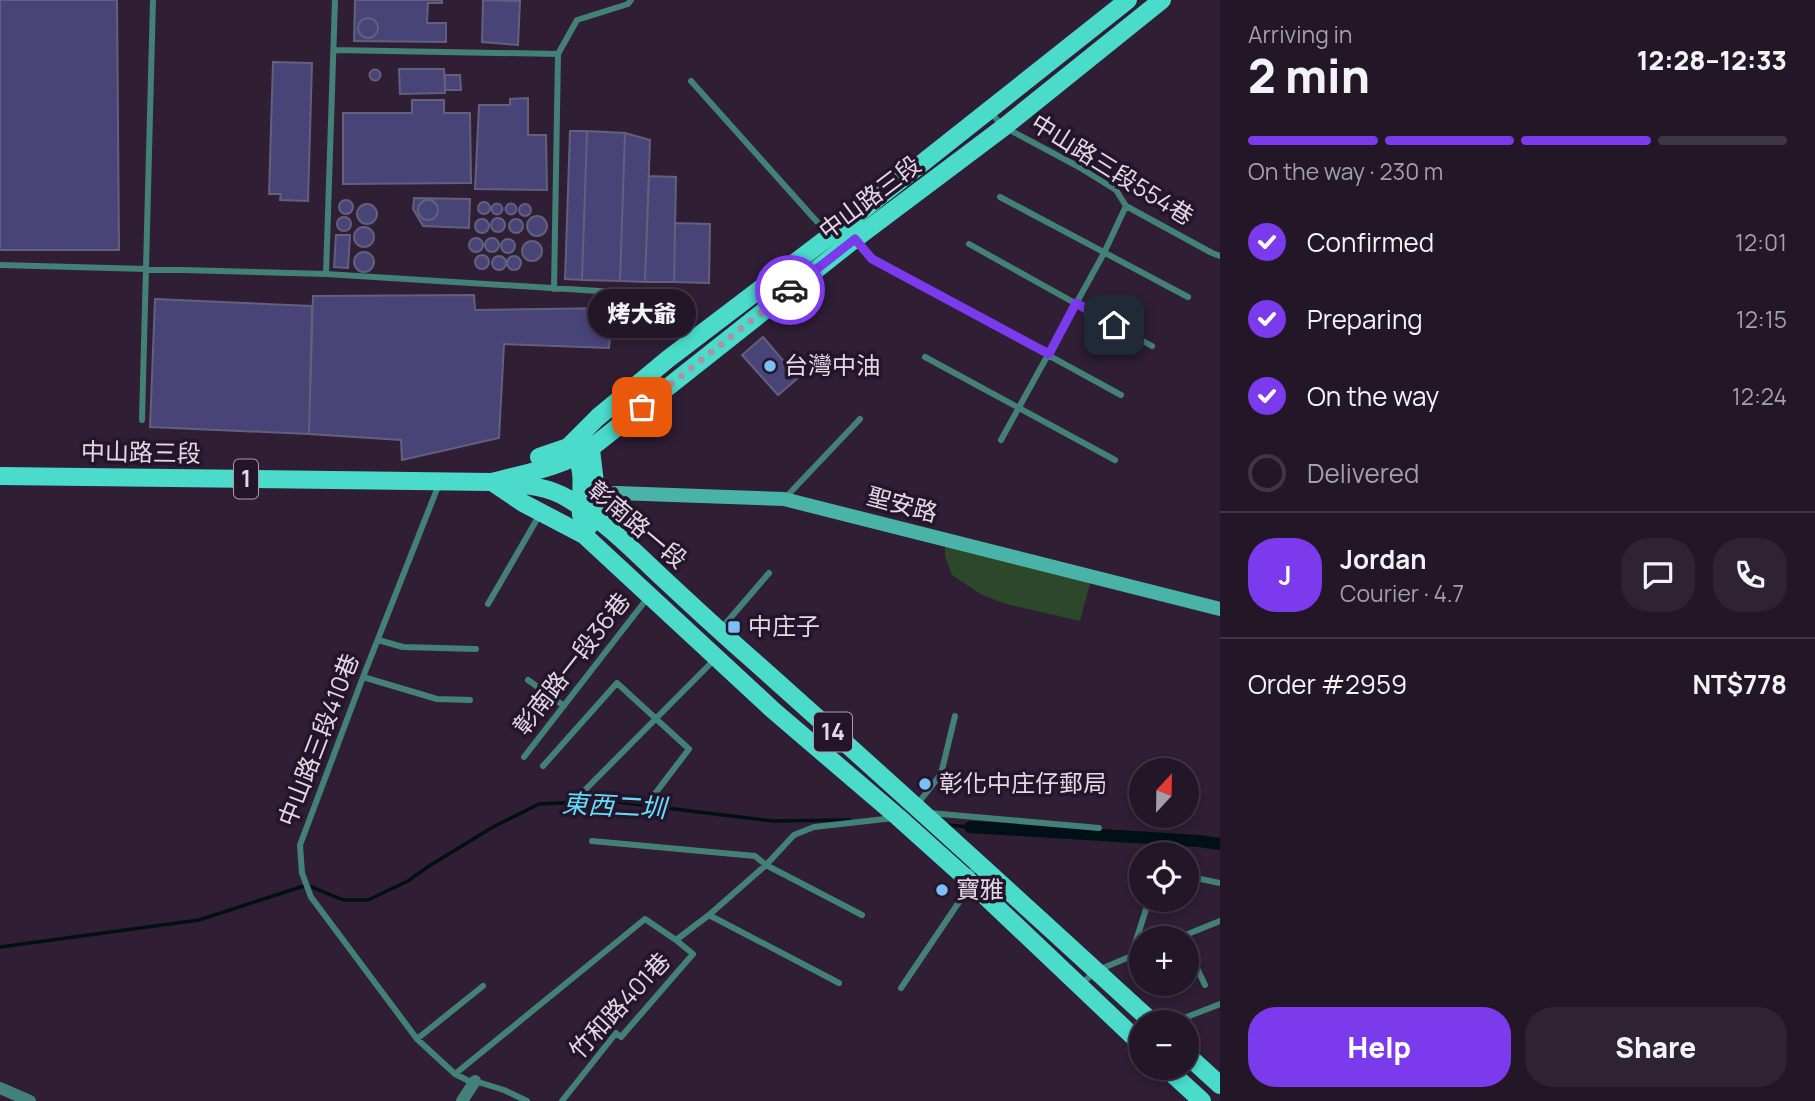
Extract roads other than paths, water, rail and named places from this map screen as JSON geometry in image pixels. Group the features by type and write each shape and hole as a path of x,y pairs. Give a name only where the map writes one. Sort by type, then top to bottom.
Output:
{"main road":[{"name":"中山路三段","path":"579,447 598,417 668,359 1128,0"},
{"name":"中山路三段","path":"0,476 492,482 535,471 579,447 1004,127 1162,0"},
{"path":"579,447 584,535"},
{"name":"彰南路一段","path":"492,482 527,485 584,502 720,631 1139,1010"},
{"name":"彰南路一段","path":"492,482 523,503 584,535 774,711 967,880 1129,1033"},
{"path":"1199,1065 1220,1084"},
{"path":"1179,1080 1202,1101"}],"street":[{"name":"聖安路","path":"584,502 617,493 784,499 1220,609"},
{"path":"462,1101 475,1080"},
{"path":"0,1088 30,1101"}],"lane":[{"path":"142,420 153,0"},
{"path":"326,274 335,0"},
{"path":"554,289 558,54 577,20 628,4 631,0"},
{"path":"334,50 558,54"},
{"path":"691,81 834,232 855,239 872,259 1121,395"},
{"name":"中山路三段554巷","path":"989,110 1004,127 1116,190 1126,206 1220,256"},
{"path":"1000,197 1188,297"},
{"path":"1000,440 1104,253 1126,206"},
{"path":"969,244 1152,346"},
{"path":"0,265 326,274 679,296"},
{"path":"925,357 1115,460"},
{"path":"784,499 860,419"},
{"name":"中山路三段410巷","path":"440,482 300,845 302,873 311,897 417,1039 455,1073 527,1101"},
{"path":"488,604 541,512"},
{"path":"720,631 769,573"},
{"name":"彰南路一段36巷","path":"524,757 650,594"},
{"path":"378,640 403,647 476,649"},
{"path":"583,792 717,657"},
{"path":"363,677 437,699 470,701"},
{"path":"528,680 564,706"},
{"path":"543,766 617,683 689,749 654,795"},
{"path":"455,1073 645,919 676,940 766,865 794,835 814,827 898,817 916,806 941,774 955,716"},
{"path":"916,806 933,814 1099,828"},
{"path":"592,841 755,856 766,865 862,915"},
{"path":"901,988 959,902 967,880 978,862"},
{"path":"1199,879 1220,883"},
{"path":"709,915 839,983"},
{"path":"1199,930 1220,921"},
{"name":"竹和路401巷","path":"562,1101 616,1033 621,1037 693,954 676,940"},
{"path":"1078,986 1096,971 1129,957"},
{"path":"1199,972 1205,985"},
{"path":"417,1039 482,986"},
{"path":"1199,1012 1220,1004"}],"waterway":[{"name":"東西二圳","path":"0,947 199,920 307,885 343,900 368,900 408,881 493,827 539,804 609,801 773,821 850,820"},
{"name":"東西二圳","path":"948,825 970,827"},
{"name":"東西二圳","path":"970,827 1220,844"}],"place":[{"name":"台灣中油","path":"770,366"},
{"name":"烤大爺","path":"642,407"},
{"name":"中庄子","path":"734,627"},
{"name":"彰化中庄仔郵局","path":"925,784"},
{"name":"寶雅","path":"942,890"}]}
